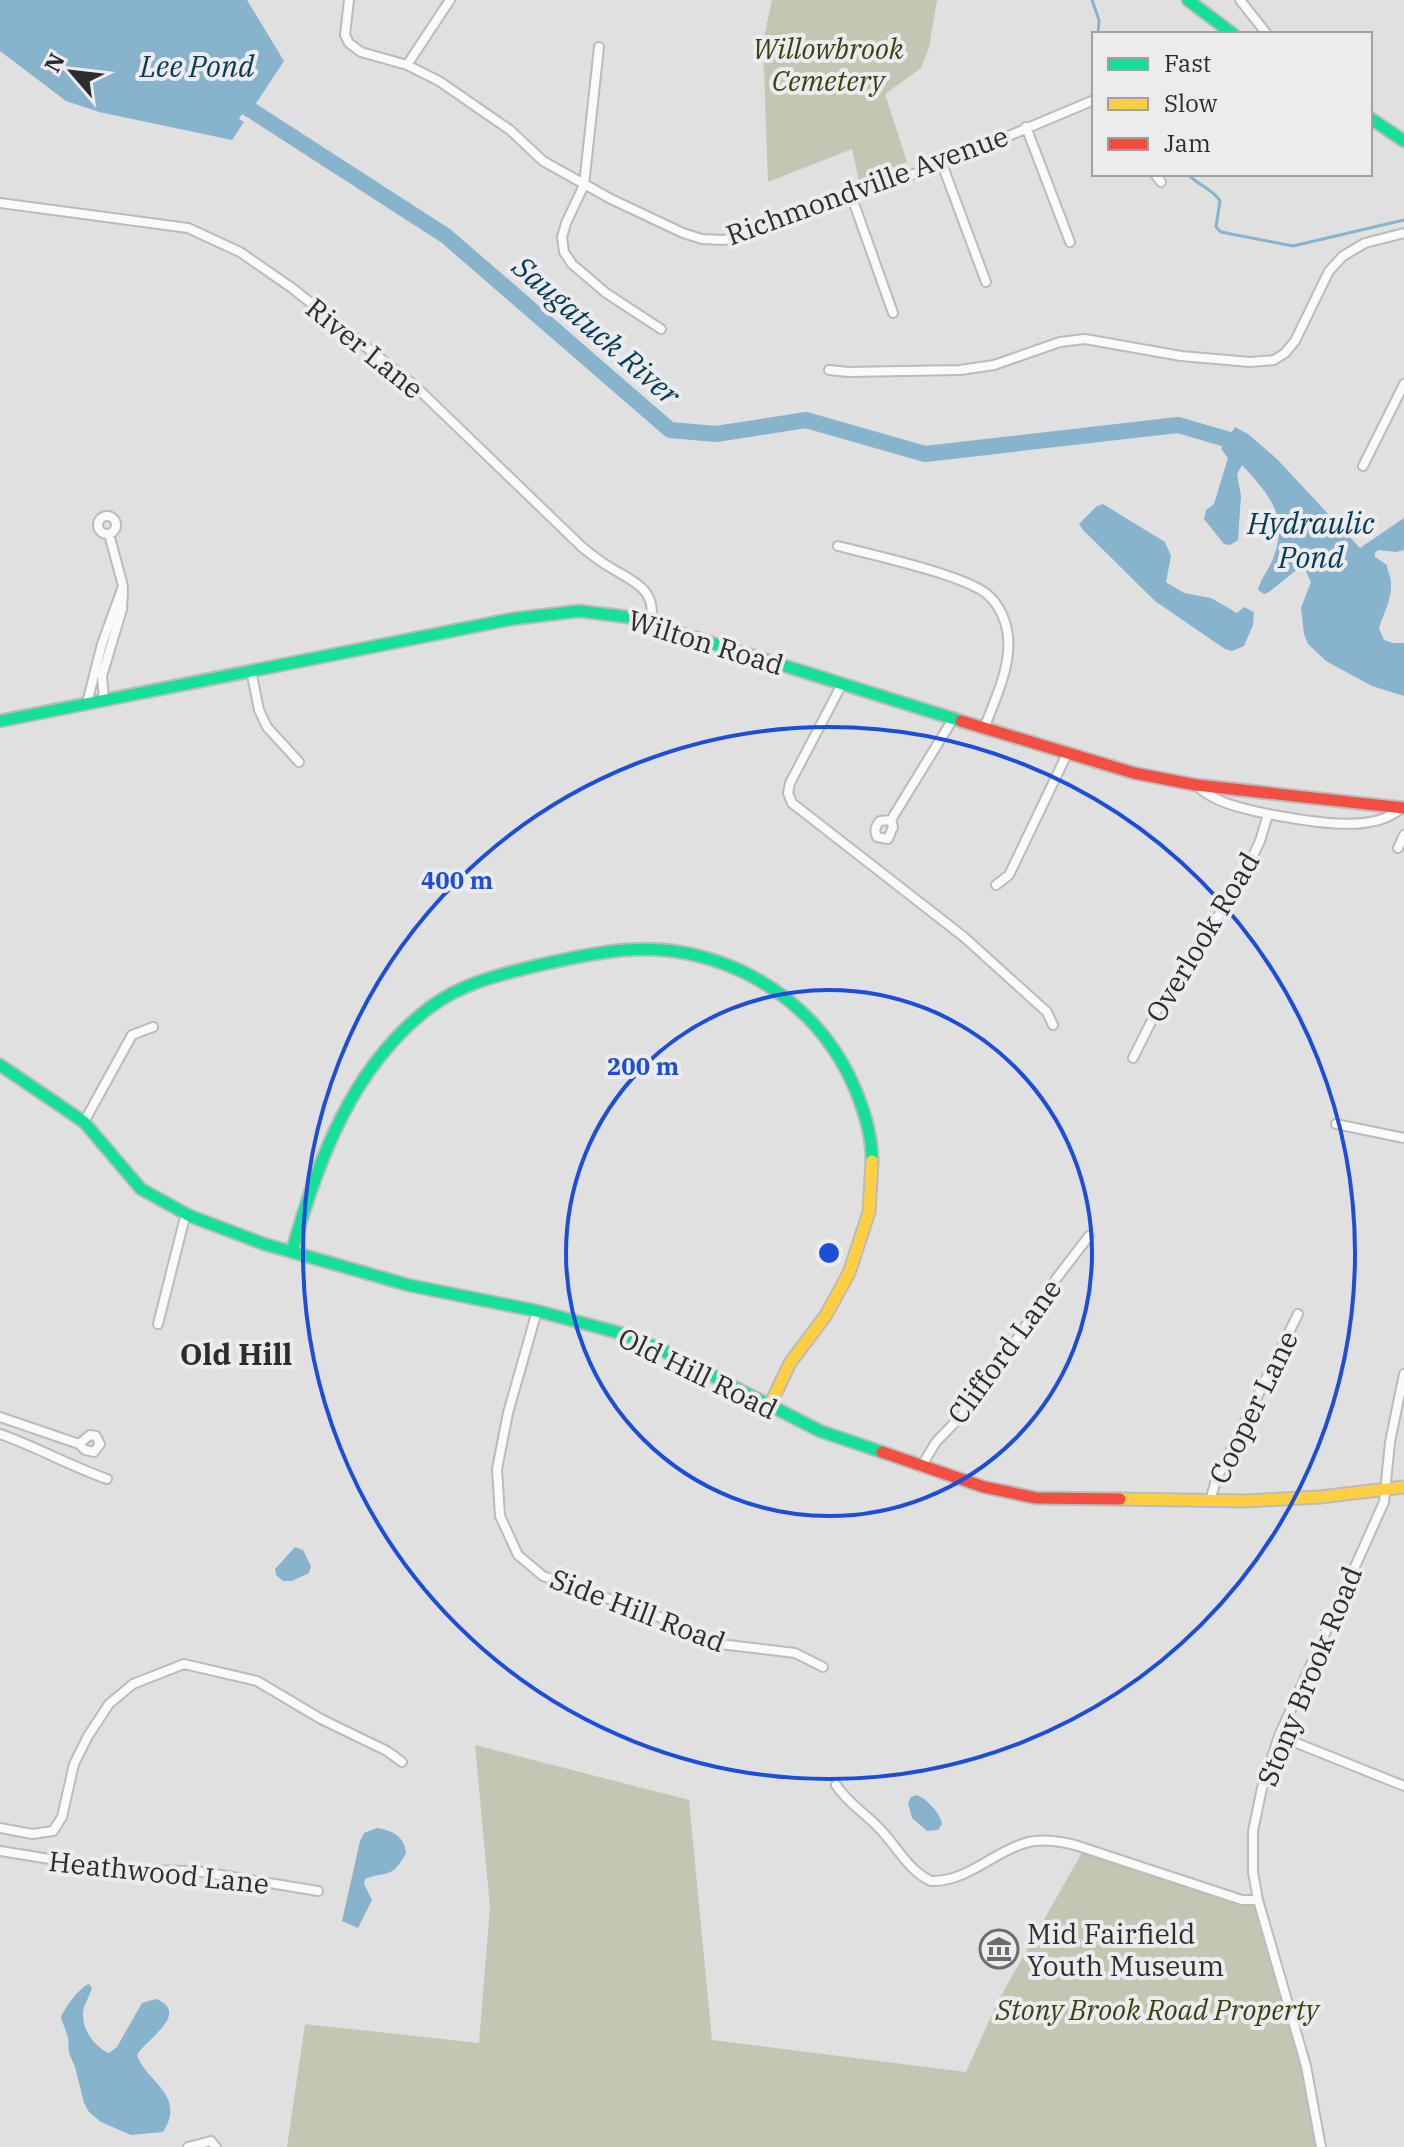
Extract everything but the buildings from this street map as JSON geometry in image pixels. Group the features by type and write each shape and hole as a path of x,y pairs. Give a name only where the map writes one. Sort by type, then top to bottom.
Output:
{"street":[{"name":"Richmondville Avenue","path":"349,0 345,35 349,43 361,52 425,73 510,130 543,161 584,185 683,233 711,240 737,237 942,164 1092,101"},
{"path":"407,65 450,0"},
{"path":"1188,0 1224,32"},
{"path":"1240,0 1265,32"},
{"path":"599,47 584,185 566,223 562,237 564,252 572,264 606,293 661,329"},
{"path":"1372,119 1404,141"},
{"path":"1026,127 1070,242"},
{"path":"942,164 986,282"},
{"path":"1156,176 1161,182"},
{"path":"851,195 893,313"},
{"name":"River Lane","path":"0,203 188,228 249,258 292,288 414,385 582,547 641,586 653,606 651,622"},
{"path":"829,370 960,370 994,365 1060,342 1085,339 1181,356 1250,362 1274,360 1295,341 1329,271 1343,256 1365,243 1404,233"},
{"path":"1363,466 1404,384"},
{"path":"104,699 102,676 122,609 123,586 109,534"},
{"path":"838,546 963,581 989,595 1003,616 1008,644 1006,668 984,729"},
{"path":"87,703 102,644 123,586"},
{"name":"Wilton Road","path":"0,721 553,612 601,612 651,622 984,729 1150,777 1403,808"},
{"path":"251,670 259,710 267,727 299,762"},
{"path":"842,684 790,783 788,793 792,803 988,958 1047,1012 1053,1025"},
{"path":"891,820 953,719"},
{"path":"996,885 1009,875 1067,754"},
{"name":"Overlook Road","path":"1196,785 1222,802 1309,822 1352,823 1390,816 1403,808"},
{"name":"Overlook Road","path":"1133,1058 1163,998 1185,972 1251,860 1268,814"},
{"path":"1398,848 1404,835"},
{"path":"292,1251 313,1177 345,1110 388,1046 413,1021 442,999 493,976 622,951 673,951 721,962 776,990 822,1030 839,1051 853,1077 868,1119 873,1150 870,1207 860,1245 832,1306 791,1362 769,1407"},
{"path":"84,1122 132,1035 153,1027"},
{"name":"Old Hill Road","path":"0,1065 84,1122 132,1180 146,1192 186,1213 252,1240 434,1291 537,1311 644,1342 832,1436 984,1487 1023,1496 1210,1501 1297,1499 1404,1487"},
{"path":"1336,1124 1404,1138"},
{"path":"158,1324 186,1213"},
{"name":"Clifford Lane","path":"921,1467 932,1447 963,1414 1009,1354 1056,1279 1089,1236"},
{"name":"Side Hill Road","path":"537,1311 504,1428 497,1469 498,1511 518,1555 543,1576 650,1613 720,1644 795,1653 823,1667"},
{"name":"Cooper Lane","path":"1210,1501 1215,1482 1298,1314"},
{"name":"Stony Brook Road","path":"1321,2147 1306,2066 1258,1900 1253,1872 1253,1831 1279,1736 1383,1505 1390,1442 1404,1374"},
{"path":"0,1417 79,1444"},
{"path":"0,1434 32,1445 67,1465 107,1479"},
{"path":"0,1828 32,1834 53,1831 62,1817 74,1764 109,1704 133,1684 184,1664 257,1681 402,1762"},
{"path":"1279,1736 1404,1786"},
{"path":"836,1785 916,1871 931,1881 961,1875 1022,1844 1046,1840 1075,1845 1242,1900 1258,1900"},
{"name":"Heathwood Lane","path":"0,1851 118,1870 167,1869 216,1874 318,1891"},
{"path":"188,2147 211,2141 216,2147"}],"green space":[{"name":"Willowbrook Cemetery","path":"772,0 937,0 929,48 921,68 885,94 907,162 859,181 852,149 768,182 763,42"},
{"name":"Stony Brook Road Property","path":"475,1745 689,1800 712,2040 966,2072 998,2001 1085,1847 1258,1903 1295,2028 1323,2147 287,2147 305,2024 479,2043 490,1907"}],"water":[{"name":"Lee Pond","path":"0,0 247,0 284,61 247,117 242,114 239,119 244,122 232,140 99,112 66,101 0,51"},
{"name":"Hydraulic Pond","path":"1235,427 1277,459 1360,548 1404,518 1404,550 1378,550 1375,557 1387,565 1391,583 1389,601 1379,628 1384,640 1404,643 1404,696 1372,686 1326,661 1308,644 1301,608 1311,582 1305,569 1299,568 1269,592 1264,594 1258,590 1274,556 1279,528 1268,495 1242,465 1237,474 1241,496 1238,540 1230,545 1224,544 1204,519 1206,510 1214,504 1228,458 1221,449"},
{"path":"1103,504 1165,542 1171,556 1166,582 1184,593 1211,598 1237,613 1244,607 1254,612 1253,625 1244,646 1232,651 1225,649 1155,601 1083,530 1079,524"},
{"path":"295,1547 303,1550 311,1566 309,1573 292,1581 283,1581 276,1575 275,1569"},
{"path":"917,1795 929,1803 939,1816 942,1824 938,1830 927,1831 912,1818 908,1803 911,1797"},
{"path":"377,1828 397,1835 406,1853 392,1871 365,1879 364,1884 372,1900 358,1928 342,1921 360,1841 364,1833"},
{"path":"89,1984 92,1988 84,2007 85,2028 93,2040 109,2053 117,2047 142,2003 156,1999 166,2005 168,2019 137,2055 168,2098 169,2119 163,2132 131,2135 101,2122 84,2103 61,2018 73,1998"}],"waterway":[{"path":"1092,0 1099,20 1098,32"},
{"name":"Saugatuck River","path":"234,99 446,236 670,430 716,434 806,420 925,454 1178,425 1240,443 1246,448"},
{"path":"1190,176 1220,201 1216,227 1221,232 1293,246 1404,220"}],"traffic: fast":[{"path":"1188,0 1230,32"},
{"path":"1372,119 1404,141"},
{"path":"0,721 512,619 579,611 628,617 961,721"},
{"path":"292,1251 326,1150 341,1118 379,1058 402,1032 429,1008 466,987 521,969 604,952 639,949 703,957 759,980 784,997 826,1038 842,1063 865,1117 872,1161"},
{"path":"0,1065 84,1122 141,1189 190,1216 264,1244 408,1285 537,1311 620,1333 658,1348 820,1431 882,1452"}],"traffic: slow":[{"path":"769,1407 790,1363 826,1315 849,1273 869,1212 872,1161"},
{"path":"1120,1499 1246,1501 1320,1497 1404,1487"}],"traffic: jam":[{"path":"961,721 1134,773 1196,785 1404,808"},
{"path":"882,1452 984,1487 1036,1498 1120,1499"}],"place":[{"name":"Mid Fairfield Youth Museum","path":"999,1949"}],"district":[{"name":"Old Hill","path":"236,1353"}]}
